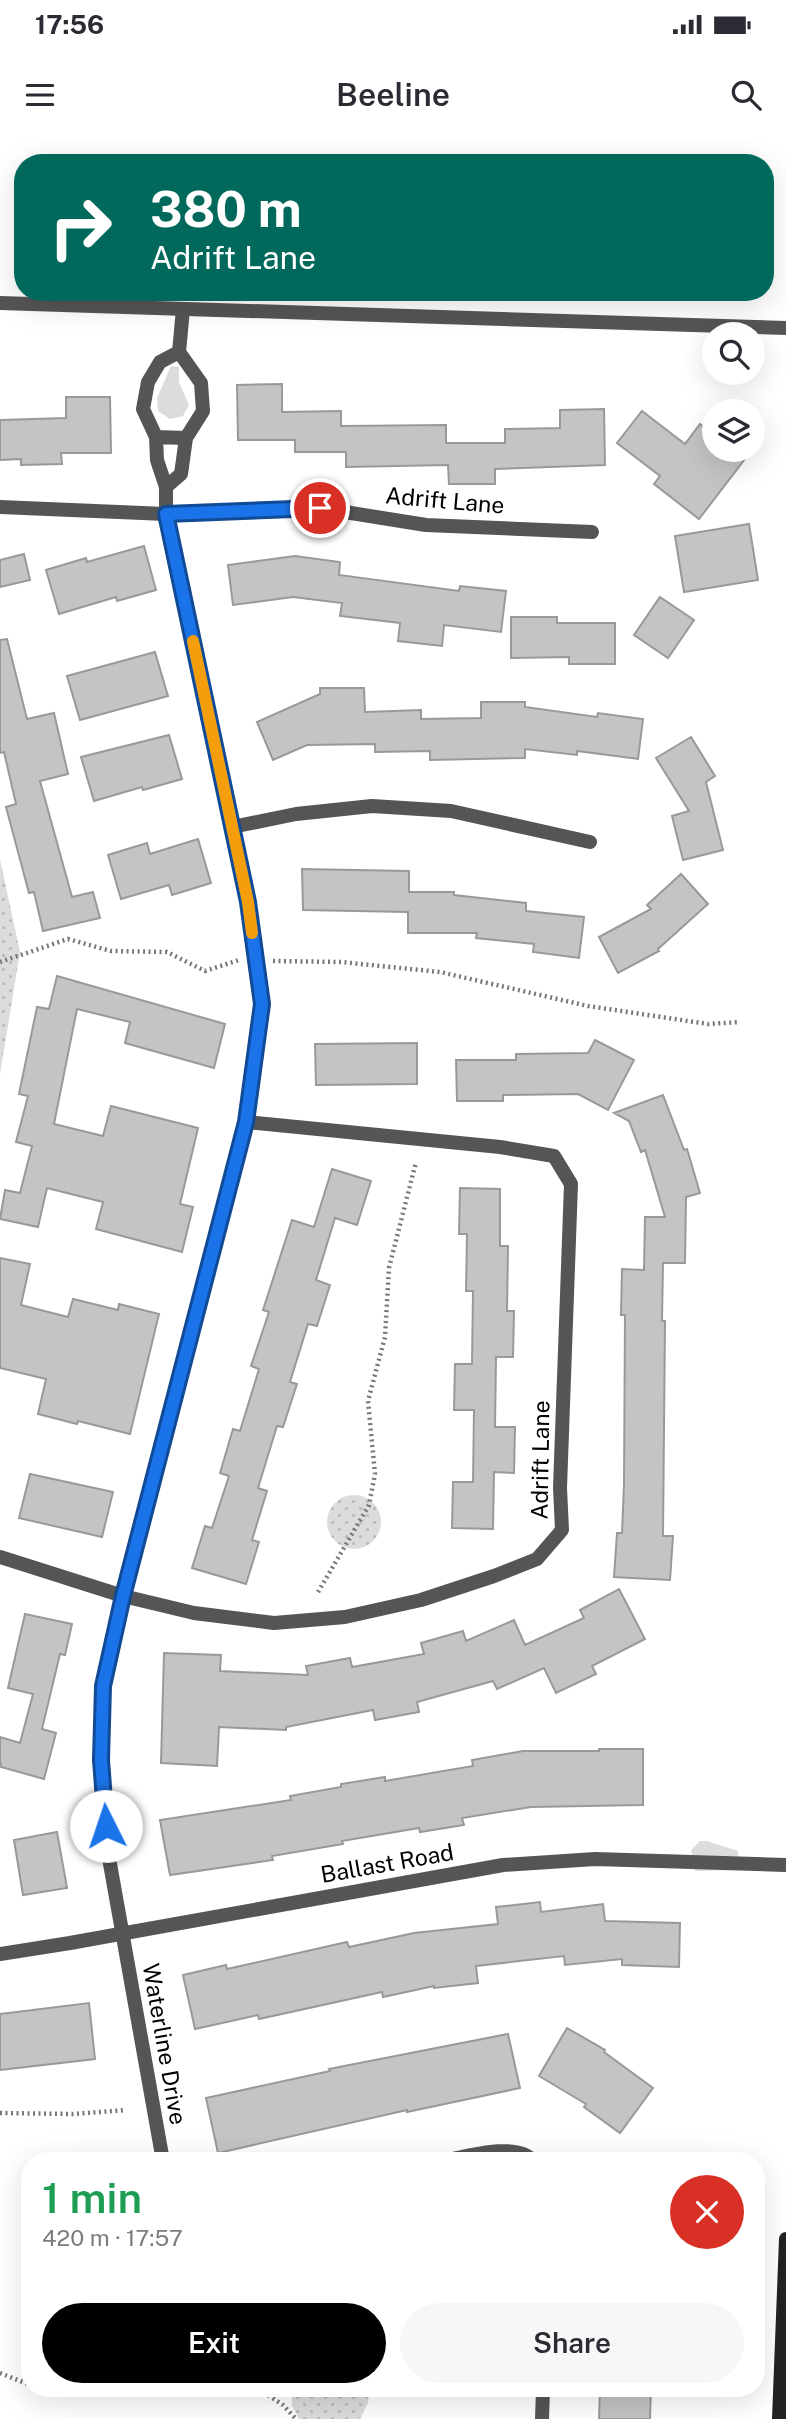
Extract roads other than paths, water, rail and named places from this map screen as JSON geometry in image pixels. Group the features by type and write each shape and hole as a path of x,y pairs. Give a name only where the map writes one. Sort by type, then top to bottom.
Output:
{"main road":[{"path":"779,2419 786,2239"}],"street":[{"path":"0,303 786,328"},
{"path":"166,487 181,474 186,438 203,411 201,383 179,352 183,309"},
{"path":"179,352 160,362 148,382 143,410 156,437 186,438"},
{"name":"Waterline Drive","path":"156,437 157,460 166,487 166,514 248,902 262,1004 246,1122 123,1596 103,1686 101,1760 107,1847 161,2152"},
{"name":"Adrift Lane","path":"0,507 166,514 320,508 426,525 592,532"},
{"path":"232,827 296,814 372,806 451,811 590,842"},
{"name":"Adrift Lane","path":"0,1557 123,1596 194,1613 274,1623 345,1617 421,1600 537,1559 562,1530 560,1488 572,1215 571,1184 554,1156 500,1147 246,1122"},
{"name":"Ballast Road","path":"0,1954 503,1865 595,1859 786,1865"},
{"path":"488,2152 507,2152"},
{"path":"542,2419 543,2397"}]}
